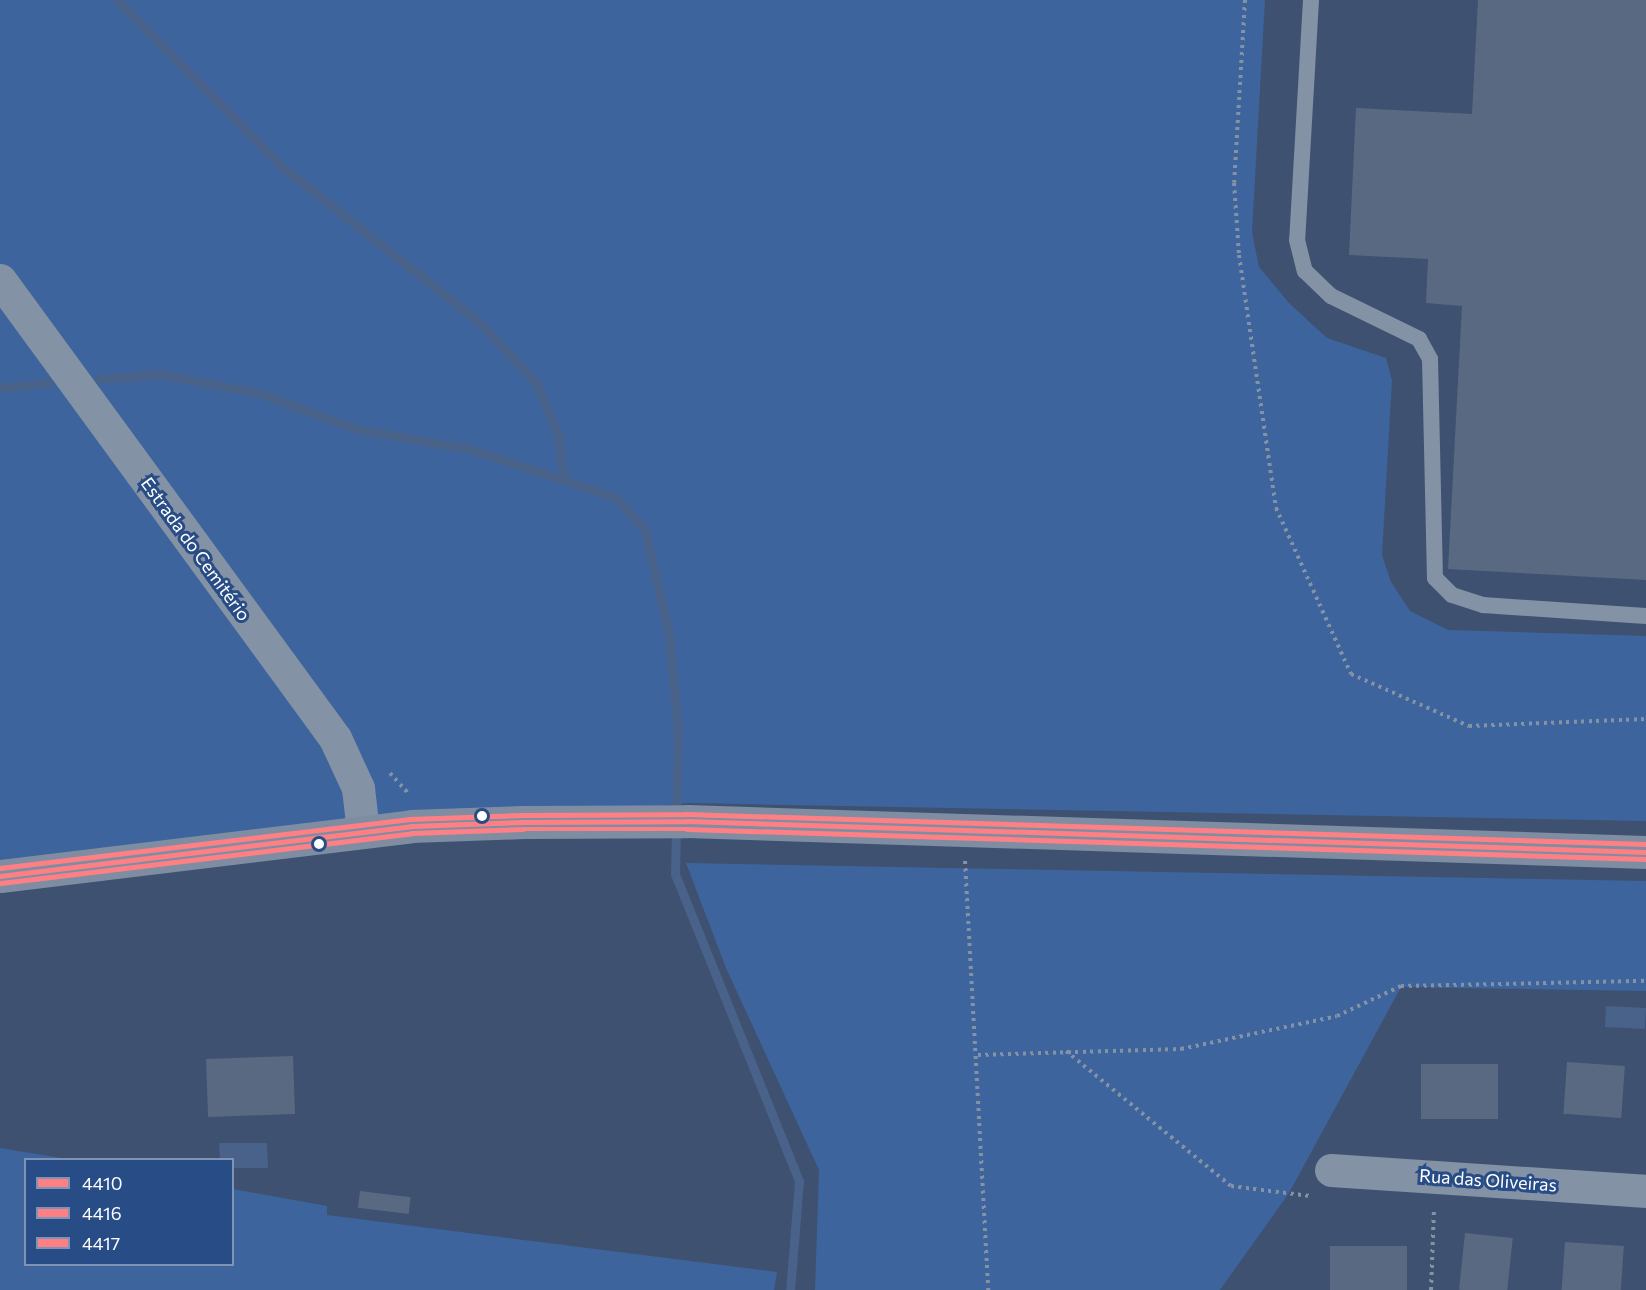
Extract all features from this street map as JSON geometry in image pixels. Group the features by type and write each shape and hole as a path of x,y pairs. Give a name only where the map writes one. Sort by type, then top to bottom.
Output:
{"main road":[{"path":"0,876 363,831 438,824 675,821 1646,852"}],"street":[{"name":"Estrada do Cemitério","path":"0,280 335,738 358,788 363,831"},
{"name":"Rua das Oliveiras","path":"1331,1170 1646,1191"}],"lane":[{"path":"1311,0 1297,240 1305,272 1331,296 1419,339 1430,359 1434,376 1431,554 1435,578 1452,595 1483,605 1646,616"}],"path":[{"path":"1245,0 1235,193 1239,255 1276,508 1351,674 1469,726 1646,719"},
{"path":"963,830 978,1055 988,1290"},
{"path":"978,1055 1181,1049 1337,1016 1401,987 1646,981"},
{"path":"1066,1051 1231,1186 1326,1198 1331,1170"},
{"path":"1431,1290 1436,1177"}],"shaded area":[{"path":"0,0 1265,0 1252,232 1259,267 1289,303 1327,338 1386,358 1392,380 1382,555 1391,582 1410,611 1448,630 1646,636 1646,821 688,803 0,877"},
{"path":"686,863 1646,881 1646,991 1401,987 1289,1193 1220,1290 815,1290 819,1170 726,968"},
{"path":"1606,1006 1646,1008 1645,1029 1605,1027"},
{"path":"219,1143 267,1143 268,1168 234,1168 234,1158 220,1158"},
{"path":"0,1148 61,1158 24,1158 24,1266 234,1266 234,1189 327,1206 327,1215 777,1272 774,1290 0,1290"}],"building":[{"path":"1478,0 1646,0 1646,580 1448,569 1462,306 1426,303 1428,259 1349,255 1356,108 1472,114"},
{"path":"293,1056 295,1114 208,1117 206,1059"},
{"path":"1567,1062 1625,1066 1621,1118 1563,1114"},
{"path":"1421,1064 1498,1064 1498,1119 1421,1119"},
{"path":"360,1191 411,1197 409,1214 358,1208"},
{"path":"1465,1233 1513,1238 1507,1290 1459,1290"},
{"path":"1565,1242 1624,1246 1621,1290 1562,1290"},
{"path":"1330,1246 1407,1246 1407,1290 1330,1290"}],"waterway":[{"path":"117,0 281,166 479,322 536,383 558,434 563,476"},
{"path":"99,379 159,374 259,393 356,429 470,449 615,497 645,530 669,635 678,732 675,874 799,1181 790,1290"},
{"path":"0,388 49,383"}],"transit line":[{"name":"4417","path":"0,868 410,819 523,815 687,814 1646,844"},
{"name":"4410","path":"0,876 411,826 523,822 687,821 1646,852"},
{"name":"4416","path":"1,883 412,833 523,829 687,829 1646,859"}]}
